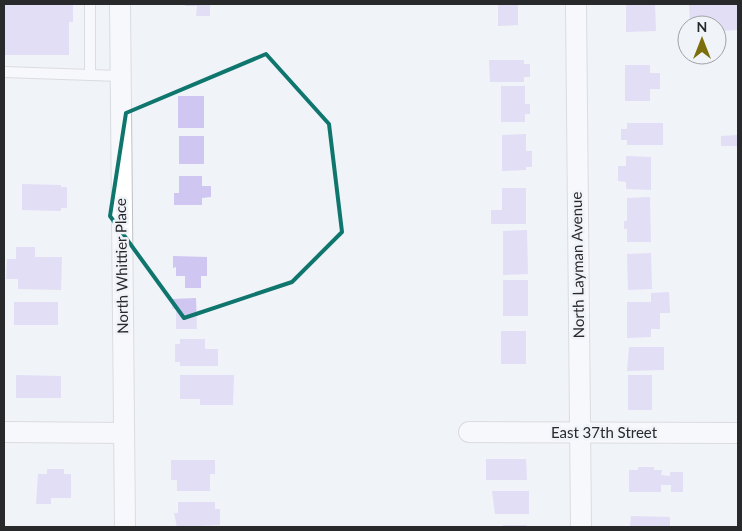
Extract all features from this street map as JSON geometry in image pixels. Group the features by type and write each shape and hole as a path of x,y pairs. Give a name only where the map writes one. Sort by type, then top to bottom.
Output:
{"street":[{"name":"North Whittier Place","path":"120,4 125,527"},
{"name":"North Layman Avenue","path":"576,4 581,527"},
{"path":"4,432 124,433"},
{"name":"East 37th Street","path":"469,432 580,434 738,433"}],"lane":[{"path":"90,4 90,75"},
{"path":"4,72 120,76"}],"highlighted area":[{"path":"266,54 329,124 342,232 292,282 184,318 110,216 126,113"}],"building":[{"path":"4,4 73,4 73,22 69,22 69,55 4,55"},
{"path":"185,4 210,4 210,16 196,16 197,6 185,6"},
{"path":"498,4 518,4 518,25 498,26"},
{"path":"626,4 655,4 656,31 626,32"},
{"path":"689,4 738,4 738,30 727,31 727,15 690,15"},
{"path":"489,60 524,60 524,64 530,64 530,77 524,77 524,82 490,82"},
{"path":"625,65 650,65 650,73 660,73 660,89 650,89 650,101 625,101"},
{"path":"501,86 525,86 525,104 530,104 530,114 525,114 525,122 501,122"},
{"path":"178,96 204,96 204,128 178,128"},
{"path":"627,123 663,123 663,145 627,145 627,140 621,140 621,129 627,129"},
{"path":"526,134 526,151 532,151 532,167 526,167 526,170 502,171 502,135"},
{"path":"738,135 738,146 721,146 721,136"},
{"path":"179,136 204,136 204,164 179,164"},
{"path":"626,156 651,157 651,190 626,189 626,182 618,181 618,166 626,166"},
{"path":"179,176 202,176 202,186 211,186 211,197 202,198 202,205 174,205 174,193 179,193"},
{"path":"22,184 61,185 61,187 67,187 67,208 61,208 61,211 22,210"},
{"path":"502,188 526,188 526,224 491,224 491,210 502,210"},
{"path":"650,197 651,242 627,242 627,229 624,229 624,221 627,221 627,198"},
{"path":"527,230 528,274 503,275 503,231"},
{"path":"16,247 35,247 35,257 62,257 61,290 18,289 18,279 6,279 7,259 16,259"},
{"path":"651,253 652,289 628,290 627,254"},
{"path":"173,256 207,257 207,276 201,276 201,288 185,288 185,276 176,276 176,267 173,268"},
{"path":"503,280 528,280 528,316 503,316"},
{"path":"669,292 670,313 660,313 660,329 651,329 651,337 627,338 627,302 651,302 651,293"},
{"path":"196,298 197,329 176,329 176,309 172,309 172,299"},
{"path":"14,302 58,302 58,325 14,325"},
{"path":"501,331 526,331 526,364 501,364"},
{"path":"180,339 205,339 205,349 218,349 218,366 180,366 180,362 175,362 175,344 180,344"},
{"path":"629,347 664,347 664,370 627,371"},
{"path":"16,375 61,376 61,398 16,398"},
{"path":"180,375 234,375 233,405 200,405 200,399 180,399"},
{"path":"628,375 652,375 652,410 628,410"},
{"path":"486,459 526,459 527,480 486,480"},
{"path":"171,460 215,460 215,474 210,474 210,491 177,491 177,480 171,480"},
{"path":"638,467 654,467 654,470 662,470 661,475 670,476 670,472 683,472 683,492 671,492 671,485 661,485 661,492 629,492 629,470 638,470"},
{"path":"47,469 64,469 64,474 71,474 71,498 51,498 51,504 36,504 38,474 47,474"},
{"path":"492,491 529,491 529,514 495,514"},
{"path":"178,502 215,502 215,509 220,509 220,525 177,527 174,513 178,513"},
{"path":"631,516 670,517 670,527 630,526"},
{"path":"503,525 527,525 527,527 503,527"}]}
